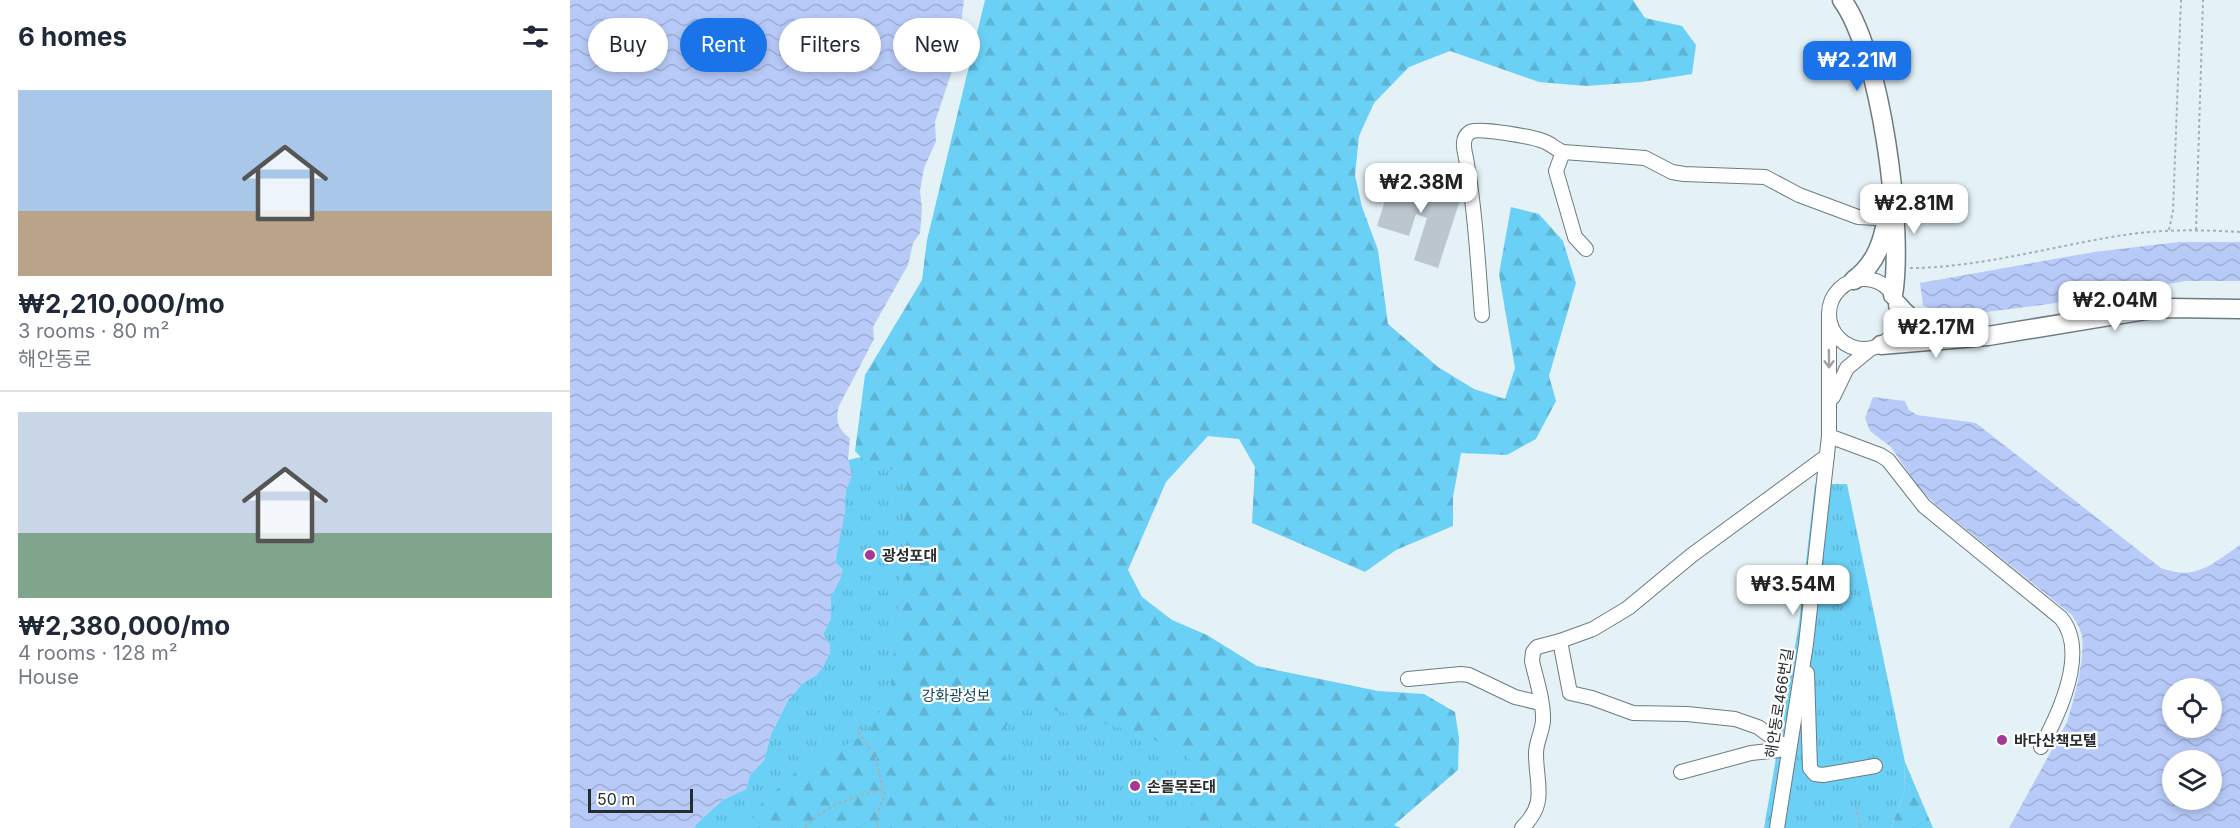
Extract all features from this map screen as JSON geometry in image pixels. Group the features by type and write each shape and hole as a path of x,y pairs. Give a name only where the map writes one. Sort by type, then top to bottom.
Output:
{"main road":[{"path":"1842,0 1853,19 1866,54 1890,174 1896,236 1896,300 1913,321 1930,329 1953,335 1988,336"},
{"path":"1854,280 1866,272 1879,250 1888,214 1890,174"},
{"path":"1876,347 1988,336 2146,310 2240,309"}],"street":[{"path":"1482,315 1472,189 1463,145 1466,137 1472,131 1545,141 1563,152 1645,158 1672,172 1684,174 1765,177 1799,195 1858,217 1877,218 1888,214"},
{"path":"1563,152 1556,171 1575,237 1586,249"},
{"path":"1830,404 1847,368 1891,337 1897,327 1899,316 1896,300 1886,287 1876,281 1854,280 1844,285 1836,293 1831,303 1829,315 1831,327 1842,341 1858,349 1876,347"},
{"name":"해안동로466번길","path":"1777,828 1806,644 1827,456 1830,404 1829,315"},
{"path":"1829,436 1881,455 1888,460 1924,506 2061,618 2067,626 2073,642 2064,700 2041,747"},
{"path":"1522,828 1531,819 1539,798 1536,752 1543,719 1532,661 1533,652 1537,647 1593,629 1628,608 1692,555 1827,456"},
{"path":"1560,641 1570,693 1592,698 1633,713 1687,714 1735,719 1758,727 1788,749"},
{"path":"1806,644 1810,768 1815,774 1823,775 1875,766"},
{"path":"1408,679 1469,675 1515,698 1540,703"},
{"path":"1681,772 1751,753 1788,749"}],"path":[{"path":"2169,230 2173,211 2181,0"},
{"path":"2196,230 2204,0"},
{"path":"1895,267 1946,266 2131,234 2169,230 2240,232"},
{"path":"859,726 859,733 876,758 885,795 879,806 876,823 878,828"},
{"path":"805,828 817,815 838,802 883,790"},
{"path":"1856,806 1861,828"}],"green space":[{"path":"985,0 1633,0 1645,18 1682,26 1696,45 1692,74 1641,82 1586,86 1539,82 1450,51 1409,67 1374,103 1359,136 1355,175 1362,207 1378,250 1388,324 1438,367 1474,389 1505,399 1515,368 1499,274 1511,207 1539,214 1563,241 1576,283 1549,376 1556,401 1536,439 1507,455 1461,453 1453,497 1453,526 1396,550 1365,572 1252,523 1255,467 1239,439 1208,436 1166,482 1128,570 1142,597 1172,620 1207,635 1257,666 1378,691 1424,694 1455,712 1459,738 1458,770 1394,825 1401,828 1177,828 1196,792 1196,773 1188,757 1177,749 1135,733 1022,702 1000,736 1008,778 991,813 998,828 748,828 762,803 796,772 868,733 890,694 906,518 907,471 870,467 855,451 865,375 922,280 927,240 968,72 980,72 980,21"},
{"name":"강화광성보","path":"903,447 1208,750 1255,828 694,828 724,799 746,789 750,775 764,760 771,734 788,700 803,683 816,675 823,667 830,652 830,645 823,634 831,618 831,596 840,579 842,569 835,563 850,476 848,460"},
{"path":"1815,484 1847,484 1905,762 1904,793 1891,828 1764,828 1799,623"},
{"path":"1905,762 1933,828 1891,828 1904,793"}],"water":[{"path":"570,0 964,0 962,18 893,18 893,72 952,72 935,122 936,141 924,168 920,191 922,209 920,233 913,243 908,265 873,327 874,339 839,406 839,424 850,438 848,460 852,475 845,494 845,513 835,562 842,569 840,579 831,596 831,618 823,634 830,645 830,652 823,667 816,675 803,683 788,700 771,734 764,760 750,775 746,789 724,799 694,828 570,828"},
{"path":"2179,242 2240,242 2240,281 2186,281 2049,304 1945,317 1923,305 1920,283 2094,252"},
{"path":"1873,397 1905,401 1909,410 1917,415 1976,423 2161,568 2173,572 2184,573 2203,569 2240,545 2240,828 2009,828 2067,722 2080,668 2083,646 2081,631 2072,615 1936,505 1920,489 1891,447 1870,431 1865,418"}],"building":[{"path":"1394,172 1462,194 1438,268 1414,260 1427,218 1416,214 1409,236 1377,226"}],"place":[{"name":"광성포대","path":"870,555"},
{"name":"바다산책모텔","path":"2002,740"},
{"name":"손돌목돈대","path":"1135,786"}]}
